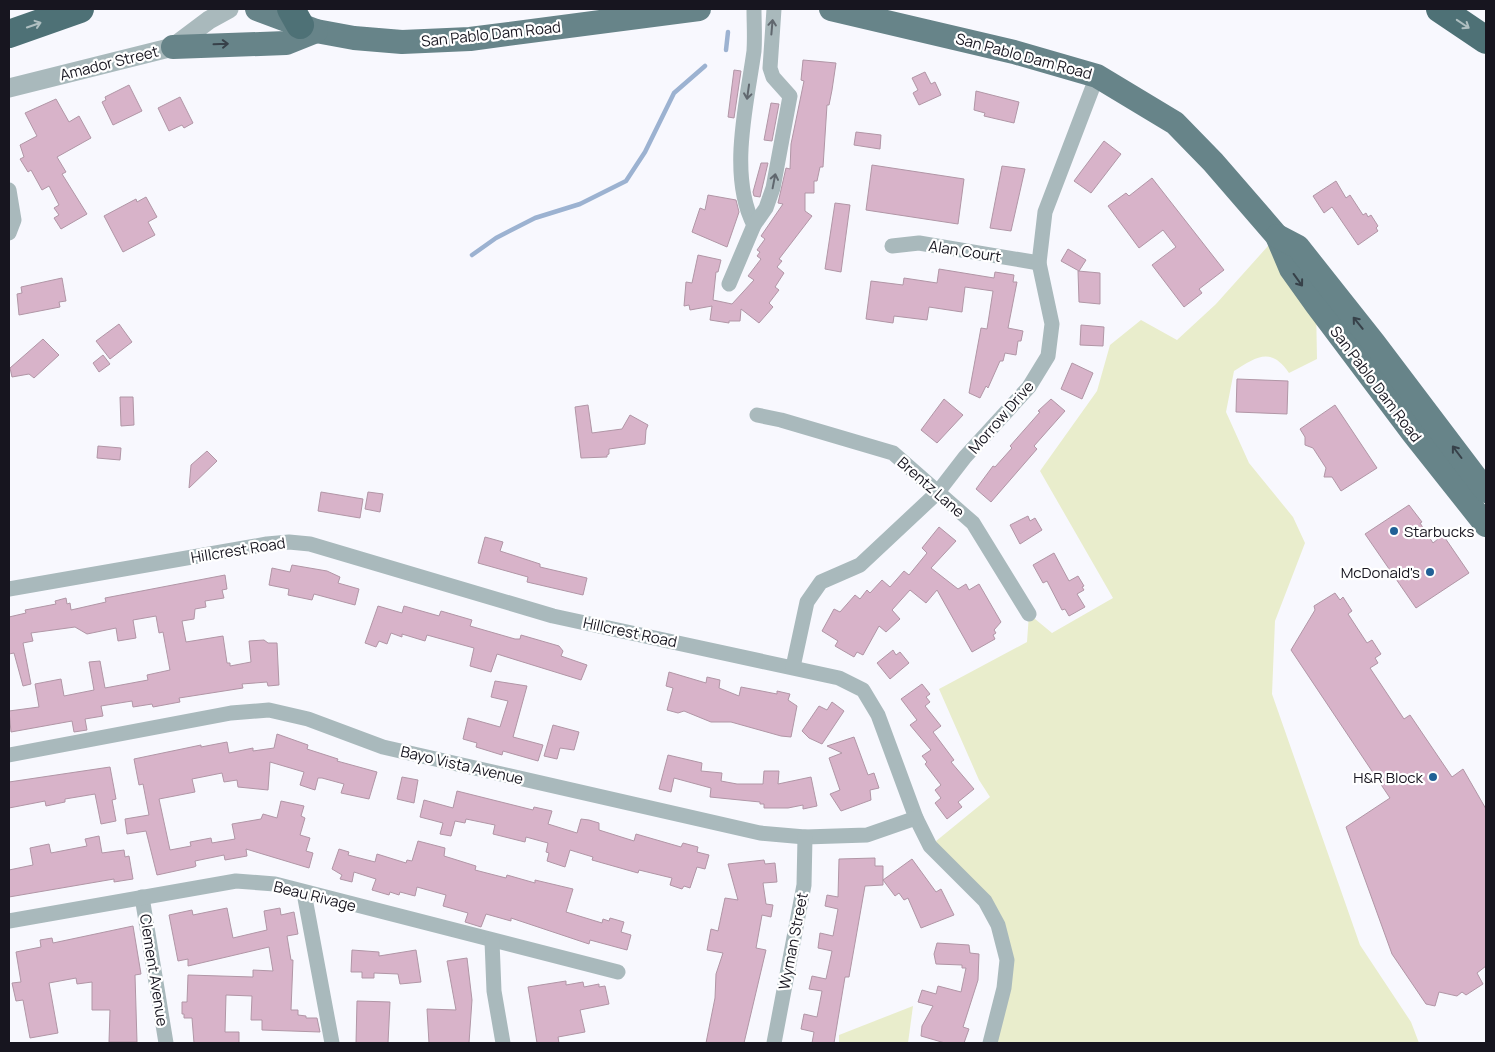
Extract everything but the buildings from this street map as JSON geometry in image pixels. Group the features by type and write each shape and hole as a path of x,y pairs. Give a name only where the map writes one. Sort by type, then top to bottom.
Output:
{"highway":[{"path":"9,34 80,9"},
{"path":"1440,9 1486,40"}],"main road":[{"name":"San Pablo Dam Road","path":"257,9 354,38 402,42 470,39 700,9"},
{"name":"San Pablo Dam Road","path":"832,9 1014,52 1097,76 1175,123 1213,162 1277,236 1291,269 1316,304 1413,433 1486,525"},
{"path":"172,47 286,43 302,22"},
{"name":"San Pablo Dam Road","path":"1277,236 1298,247 1374,343 1486,491"}],"street":[{"name":"Amador Street","path":"9,88 172,47 208,20 229,9"},
{"path":"754,9 754,49 743,124 742,168 748,213 754,224"},
{"path":"729,284 754,224 766,208 773,188 790,96 773,77 770,68 774,9"},
{"name":"Morrow Drive","path":"793,667 807,602 821,582 860,565 938,492 965,457 1029,386 1048,356 1052,324 1038,262 1045,212 1097,76"},
{"path":"9,190 14,220 9,233"},
{"name":"Alan Court","path":"892,246 919,243 1038,262"},
{"name":"Brentz Lane","path":"757,415 781,420 893,454 973,523 1029,614"},
{"name":"Hillcrest Road","path":"9,589 289,542 310,544 553,616 839,678 862,690 878,715 916,818 930,846 985,901 998,925 1006,960 1004,988 990,1043"},
{"name":"Bayo Vista Avenue","path":"9,755 231,713 269,710 308,720 383,747 717,825 760,833 805,837 867,835 916,818"},
{"name":"Wyman Street","path":"774,1043 804,885 805,837"},
{"name":"Beau Rivage","path":"9,921 236,881 275,884 618,972"},
{"path":"304,892 332,1043"},
{"name":"Clement Avenue","path":"142,897 166,1043"},
{"path":"492,941 494,991 503,1043"}],"green space":[{"path":"1277,236 1316,304 1317,359 1289,373 1276,359 1269,357 1256,358 1249,362 1234,371 1226,412 1249,463 1293,517 1305,543 1275,621 1272,694 1360,945 1411,1022 1419,1043 990,1043 1004,988 998,925 930,846 990,797 979,780 939,689 1027,642 1029,614 1052,633 1113,598 1040,471 1097,391 1110,345 1141,320 1177,340 1216,304"},
{"path":"913,1006 908,1043 839,1043 839,1035"}],"waterway":[{"path":"726,50 728,32"},
{"path":"472,255 496,238 535,218 580,204 626,181 645,152 674,93 705,66"}],"place":[{"name":"Starbucks","path":"1394,531"},
{"name":"McDonald's","path":"1430,572"},
{"name":"H&R Block","path":"1433,777"}]}
